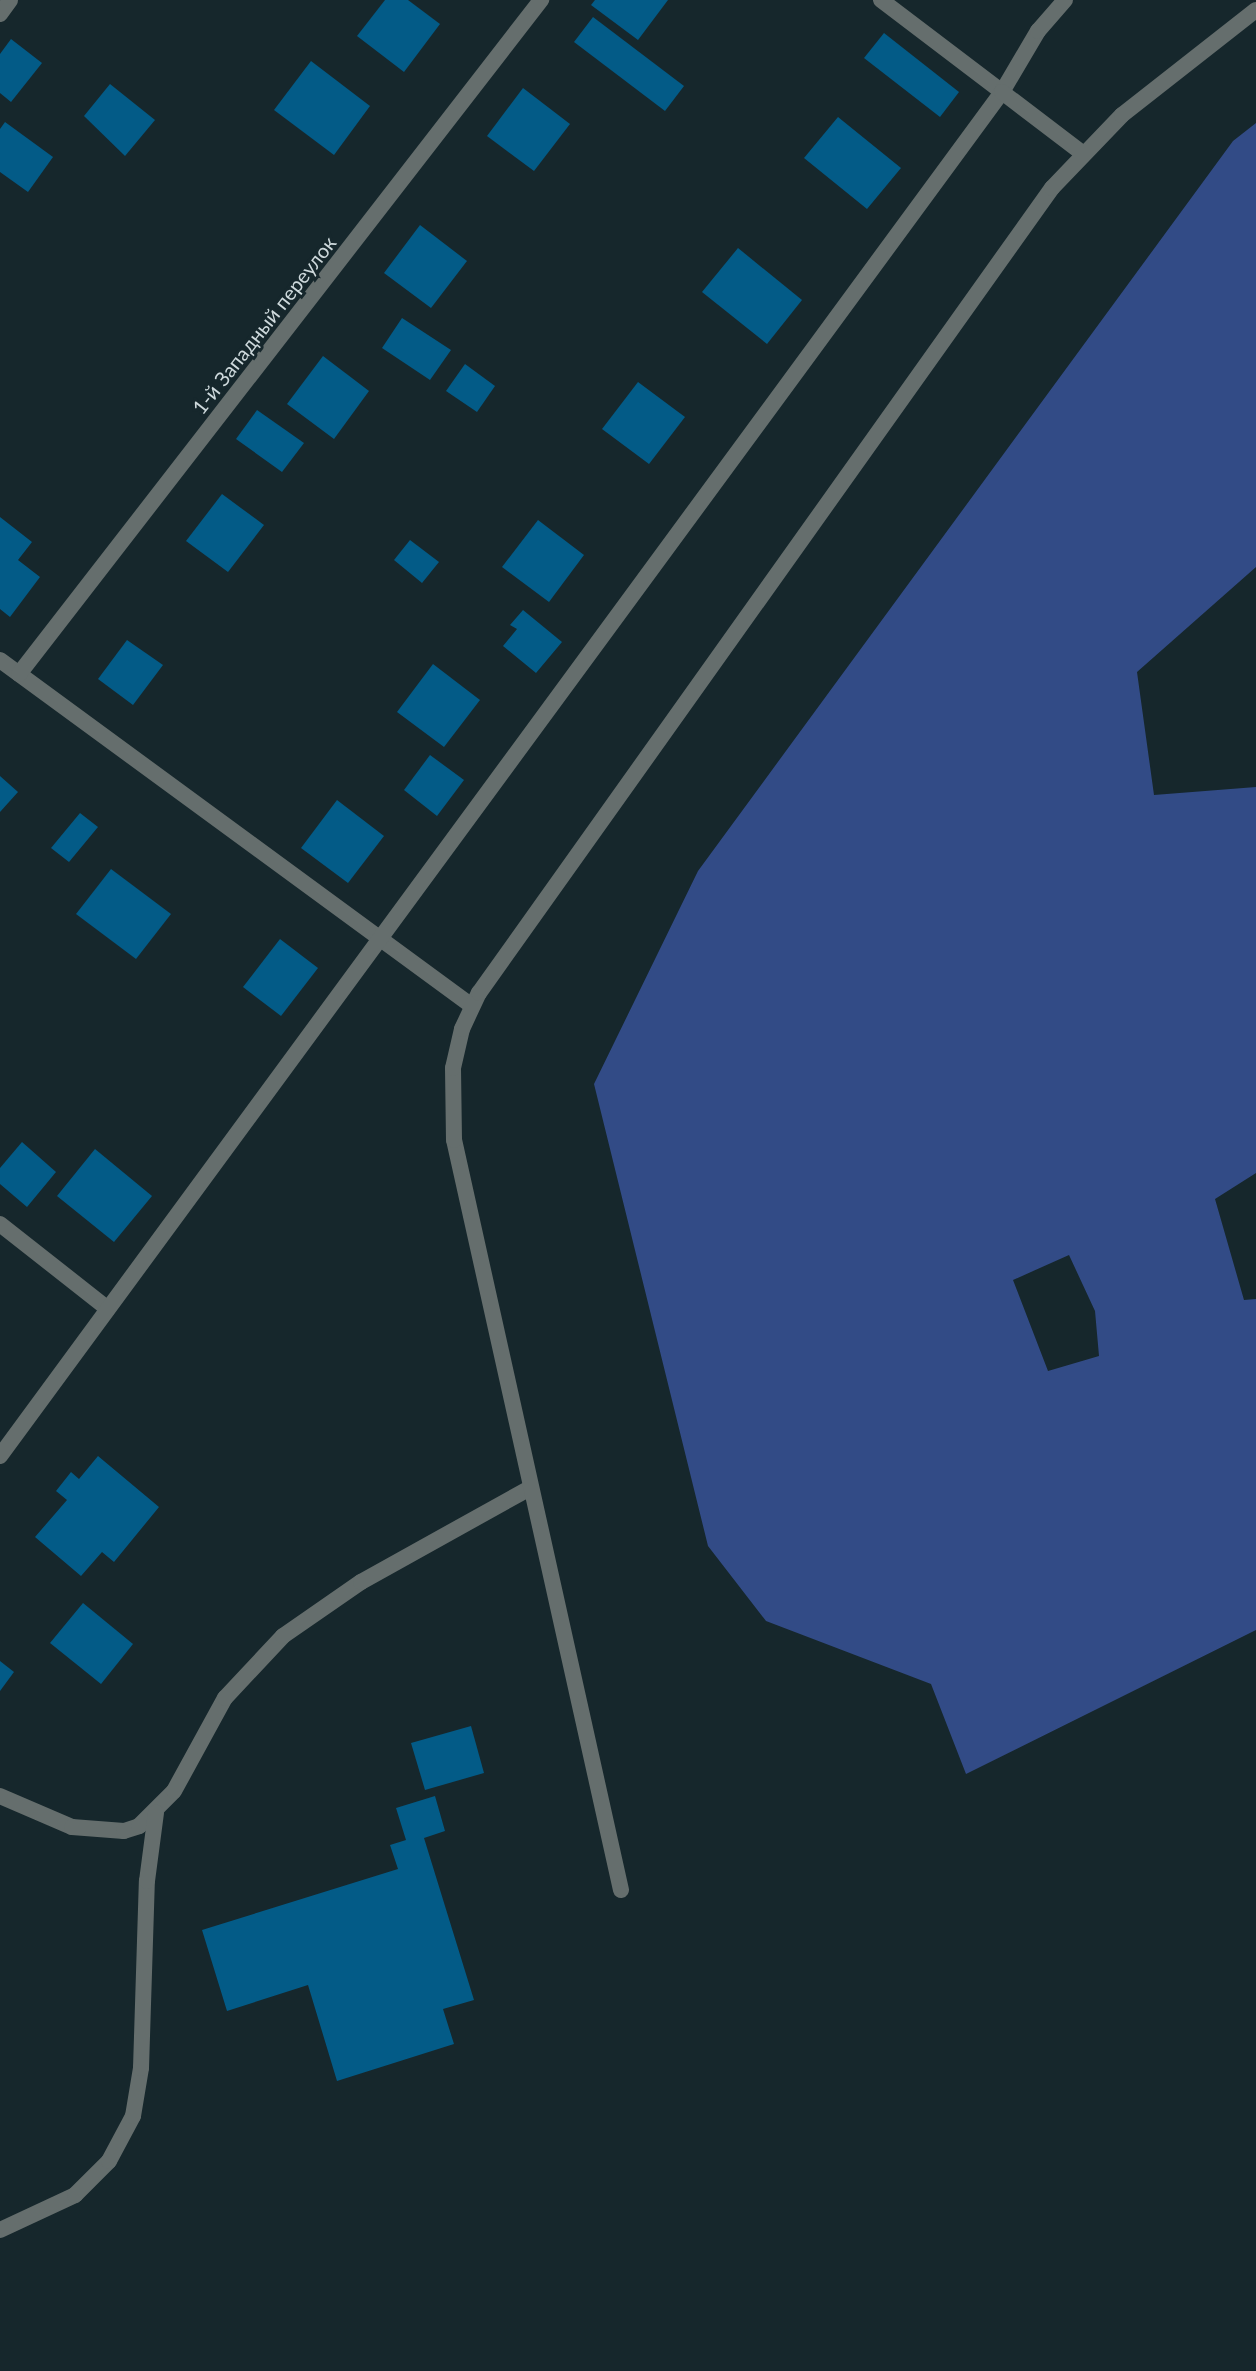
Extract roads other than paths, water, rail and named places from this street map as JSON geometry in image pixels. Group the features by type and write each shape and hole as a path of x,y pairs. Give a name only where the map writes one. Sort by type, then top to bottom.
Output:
{"lane":[{"path":"0,14 10,0"},
{"name":"1-й Западный переулок","path":"19,674 541,0"},
{"path":"881,0 1082,153"},
{"path":"0,1456 1002,92 1038,31 1065,0"},
{"path":"621,1890 454,1140 453,1068 472,1006 1010,244 1082,153 1169,75 1256,10"},
{"path":"0,660 378,942 472,1006"},
{"path":"0,1224 108,1309"},
{"path":"0,1796 72,1827 124,1831 156,1813 174,1791 225,1698 283,1636 361,1582 454,1535 530,1488"},
{"path":"0,2230 75,2195 109,2161 133,2116 141,2068 147,1881 156,1813"}],"water":[{"path":"1256,123 1256,567 1137,672 1154,795 1256,787 1256,1173 1215,1199 1244,1300 1256,1299 1256,1630 966,1774 931,1684 766,1621 708,1546 594,1084 698,871 1233,141","holes":["1069,1255 1095,1311 1099,1356 1048,1371 1013,1280"]}]}
